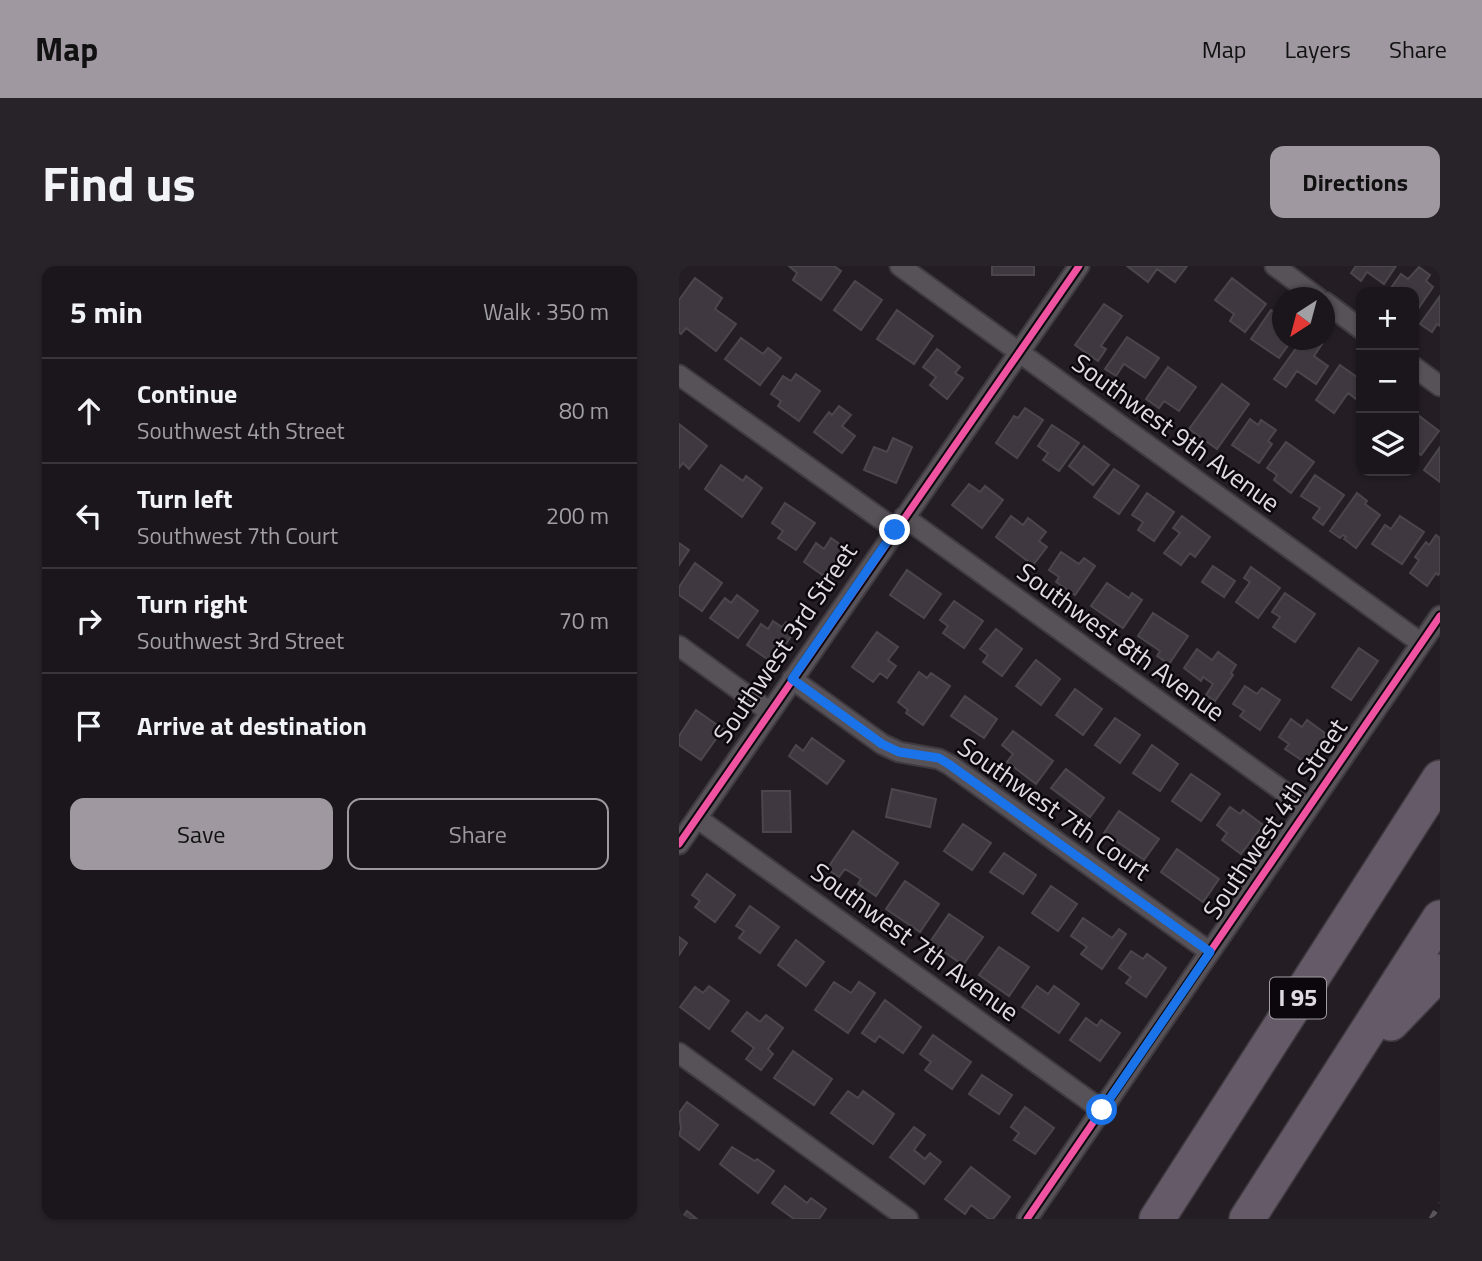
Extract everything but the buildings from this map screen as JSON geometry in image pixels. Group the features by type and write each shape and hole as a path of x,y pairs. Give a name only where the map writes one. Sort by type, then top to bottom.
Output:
{"highway":[{"name":"I 95","path":"1157,1219 1440,778"},
{"path":"1247,1219 1440,918"},
{"path":"1337,1078 1440,972"}],"street":[{"name":"Southwest 9th Avenue","path":"900,266 1422,643"},
{"name":"Southwest 3rd Street","path":"679,844 1079,266"},
{"path":"1275,266 1303,287"},
{"path":"1335,310 1356,325"},
{"path":"1419,371 1440,386"},
{"name":"Southwest 8th Avenue","path":"679,375 899,523 1308,809"},
{"name":"Southwest 4th Street","path":"1027,1219 1440,616"},
{"path":"679,646 770,712"},
{"name":"Southwest 7th Court","path":"792,679 882,744 899,752 939,758 950,765 1210,952"},
{"name":"Southwest 7th Avenue","path":"697,818 1102,1110"},
{"path":"679,1053 908,1219"}],"railway":[{"path":"1431,1219 1440,1203"}],"cycle path":[{"path":"679,844 1079,266"},
{"path":"1027,1219 1440,616"}],"route":[{"path":"895,530 792,679 882,744 899,752 939,758 950,765 1210,952 1102,1110"}]}
